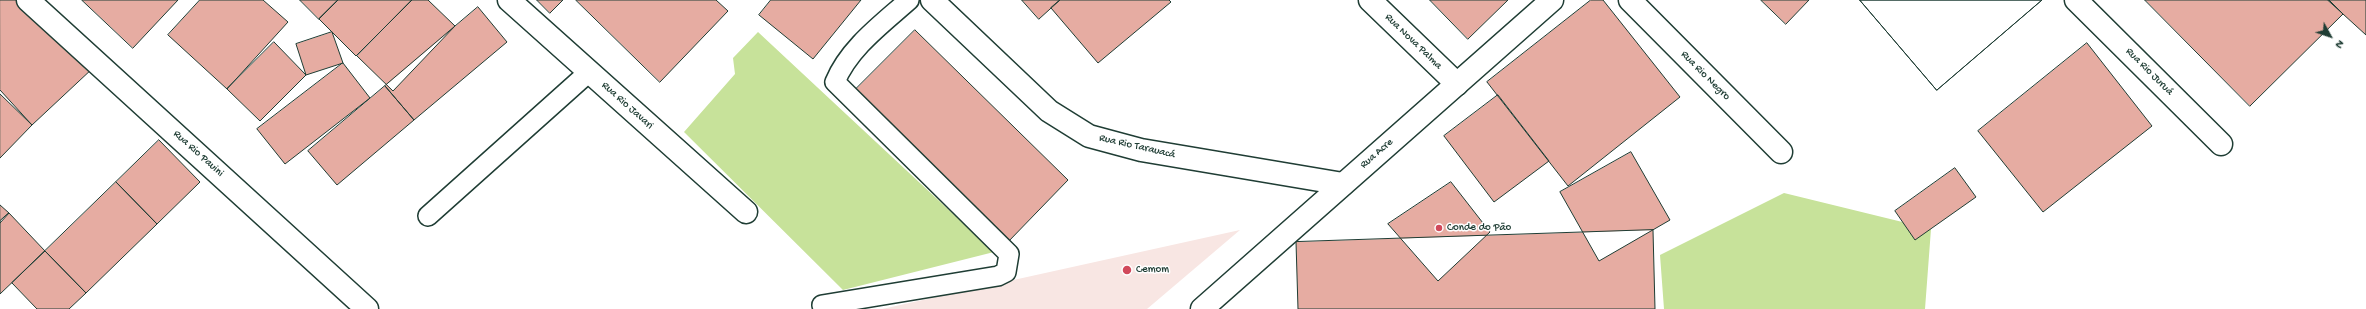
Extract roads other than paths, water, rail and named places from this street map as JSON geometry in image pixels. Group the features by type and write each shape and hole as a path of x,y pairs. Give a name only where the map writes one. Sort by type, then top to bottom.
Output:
{"street":[{"name":"Rua Rio Pauini","path":"28,0 367,309"},
{"name":"Rua Rio Javari","path":"509,0 746,212"},
{"name":"Rua Rio Tarauacá","path":"932,0 1049,111 1089,136 1141,150 1344,184"},
{"name":"Rua Nova Palma","path":"1370,0 1457,84"},
{"name":"Rua Acre","path":"1202,309 1552,0"},
{"name":"Rua Rio Negro","path":"1630,0 1781,152"},
{"name":"Rua Rio Juruá","path":"2076,0 2221,144"}],"lane":[{"path":"822,305 998,276 1006,272 1009,264 1009,254 835,82 841,68 863,41 909,0"},
{"path":"428,216 589,72"}],"place":[{"name":"Conde do Pão","path":"1439,228"},
{"name":"Cemom","path":"1127,270"}]}
